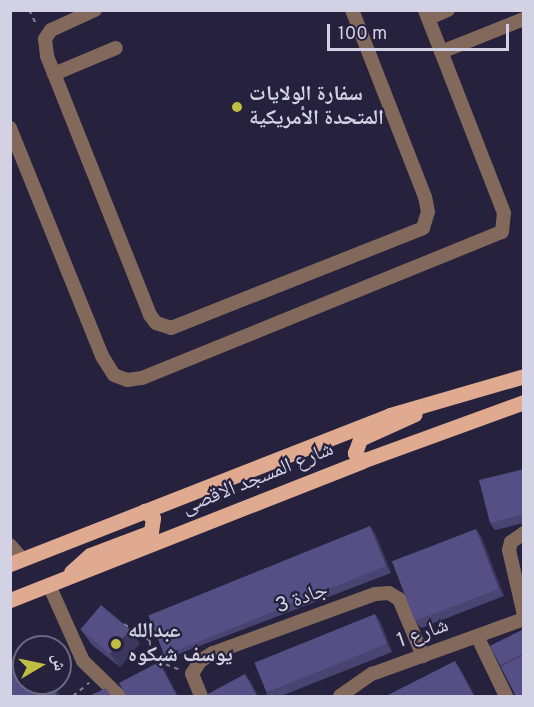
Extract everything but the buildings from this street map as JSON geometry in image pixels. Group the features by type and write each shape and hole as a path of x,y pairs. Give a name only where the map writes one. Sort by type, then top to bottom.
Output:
{"main road":[{"name":"شارع المسجد الاقصى","path":"16,561 422,405 524,376"},
{"name":"شارع المسجد الاقصى","path":"10,600 362,461 524,402"},
{"path":"362,461 355,453 360,439 414,417 422,405"},
{"path":"55,582 90,555 151,532 153,518 145,511"}],"street":[{"path":"95,10 61,24 45,39 54,74 150,315 163,327 181,326 423,228 428,212 425,197 352,10"},
{"path":"10,128 102,356 114,375 133,380 502,232 504,213 445,50 436,12"},
{"path":"445,50 524,19"},
{"path":"54,74 116,48"},
{"path":"524,533 511,542 509,549 524,615"},
{"path":"10,545 16,561"},
{"path":"55,582 83,661 119,696"},
{"name":"جادة 3","path":"192,674 200,662 213,653 375,594 389,593 399,599 423,656"},
{"name":"شارع 1","path":"340,696 372,675 478,638 524,619"},
{"path":"478,638 506,696"},
{"path":"192,674 201,696"}],"path":[{"path":"29,10 45,39"},
{"path":"116,619 150,642 149,658 192,674"},
{"path":"73,696 96,676"}],"place":[{"name":"سفارة الولايات المتحدة الأمريكية","path":"237,107"},
{"name":"عبدالله يوسف شبكوه","path":"116,644"}]}
